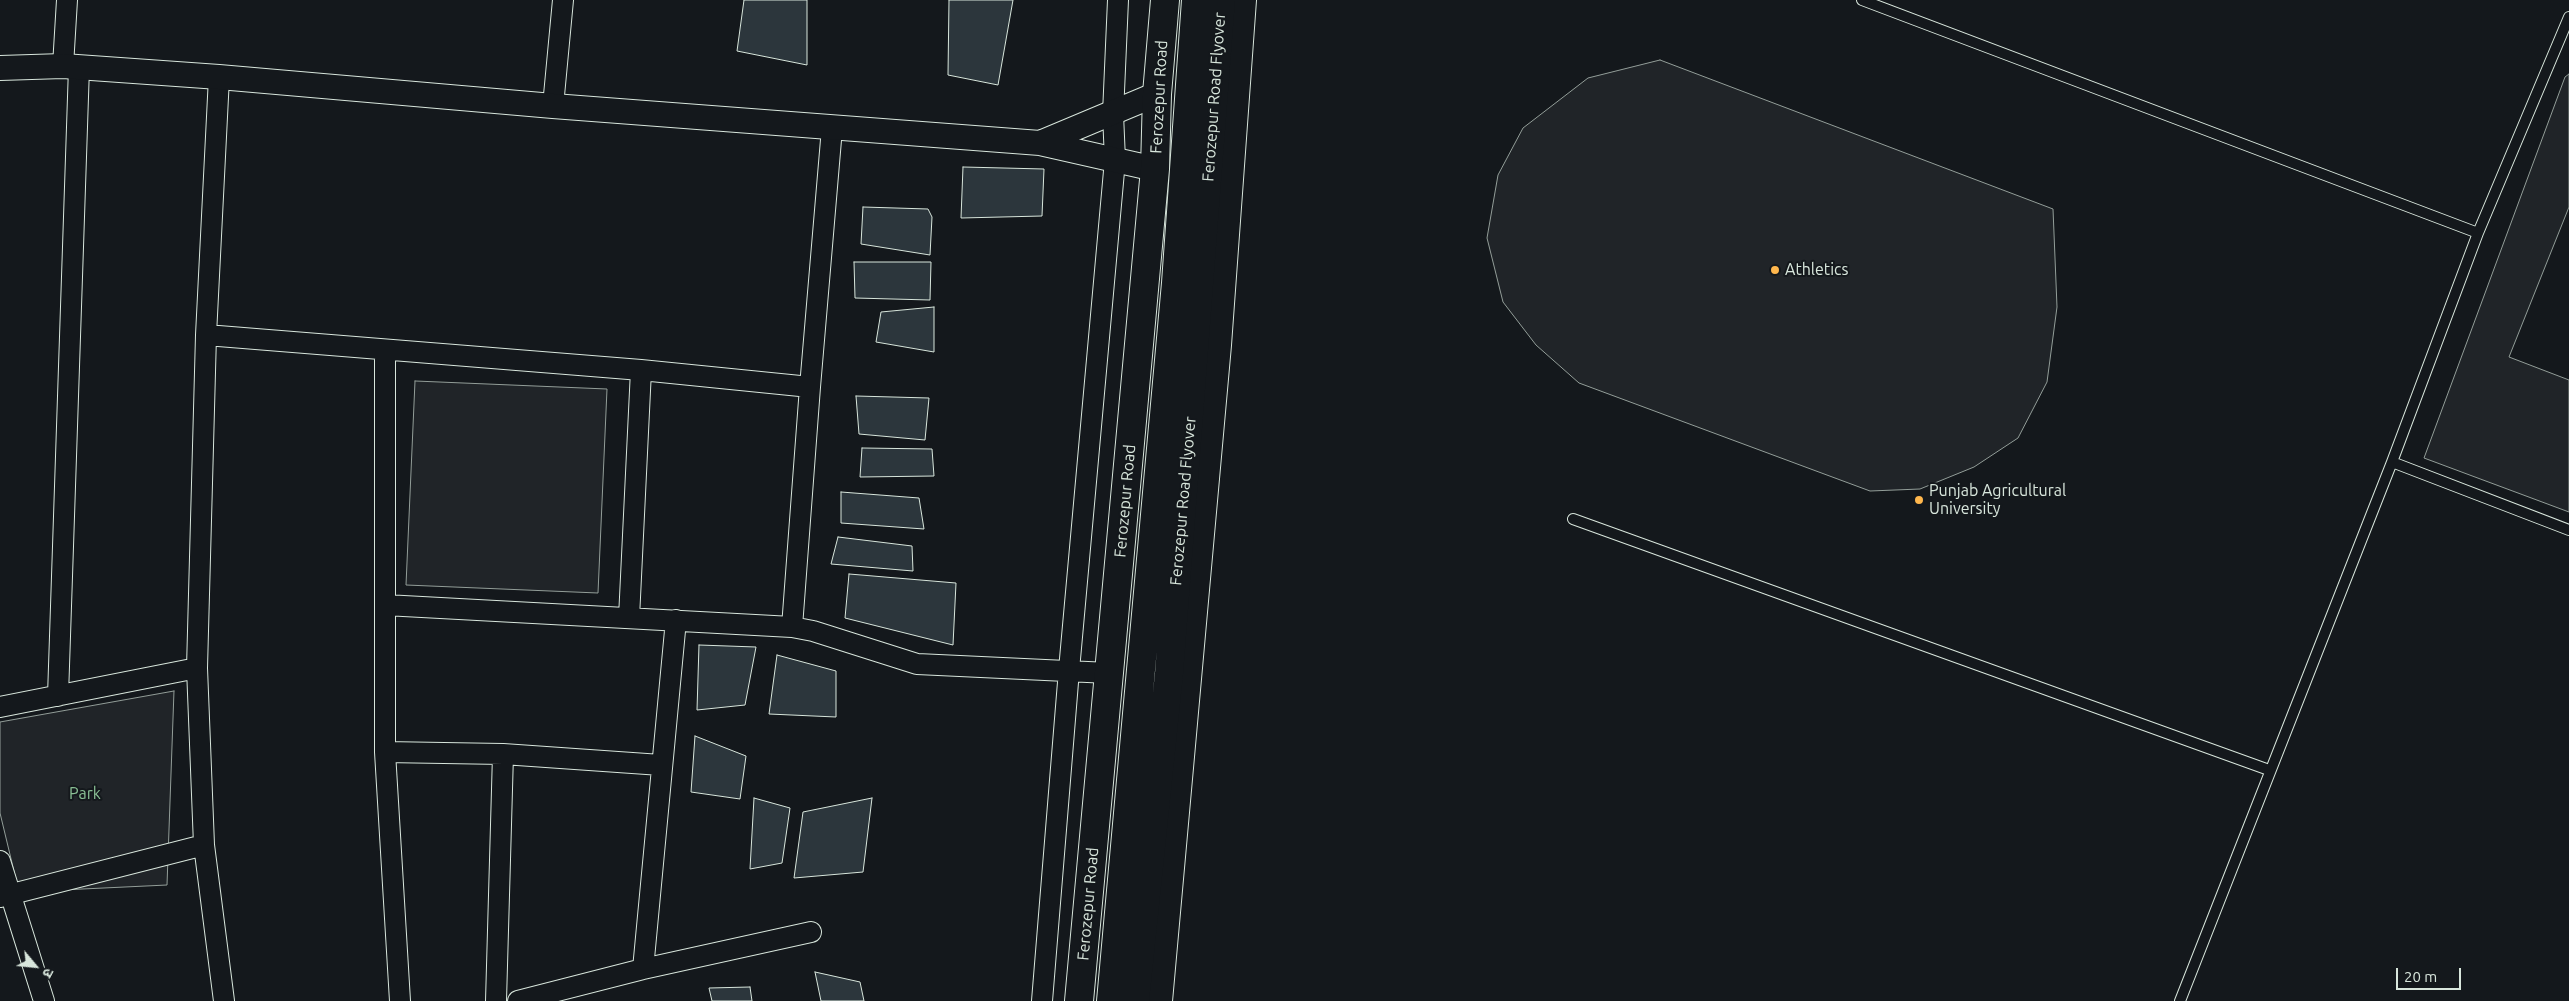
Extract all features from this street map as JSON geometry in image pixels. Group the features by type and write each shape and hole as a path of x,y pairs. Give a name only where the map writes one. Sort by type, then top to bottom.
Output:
{"main road":[{"name":"Ferozepur Road","path":"1079,1001 1155,169 1157,94 1165,0"},
{"name":"Ferozepur Road Flyover","path":"1111,1001 1176,282 1196,0"},
{"name":"Ferozepur Road Flyover","path":"1135,1001 1169,674 1220,0"},
{"path":"1158,1001 1217,345 1242,0"}],"street":[{"path":"58,696 71,66 67,0"},
{"path":"553,106 563,0"},
{"path":"1042,1001 1069,670 1115,160 1113,114 1118,0"},
{"path":"0,68 71,66 553,106 1040,143 1155,169"},
{"path":"220,77 206,335 197,668 204,845 224,1001"},
{"path":"1040,143 1157,94"},
{"path":"792,627 832,128"},
{"path":"206,335 641,370 810,387"},
{"path":"385,350 384,752 400,1001"},
{"path":"629,618 641,370"},
{"path":"385,605 792,627 813,631 917,664 1109,673"},
{"path":"643,970 676,620"},
{"path":"0,707 197,668"},
{"path":"384,752 504,754 661,765"},
{"path":"496,1001 504,754"},
{"path":"5,895 204,845"},
{"path":"0,861 5,895 44,1001"},
{"path":"518,1001 643,970 811,932"}],"lane":[{"path":"1862,0 2478,233"},
{"path":"2180,1001 2269,770 2392,462 2478,233 2567,29 2569,17"},
{"path":"2392,462 2569,530"},
{"path":"1573,519 2269,770"}],"green space":[{"name":"Athletics","path":"1660,60 2053,209 2057,307 2047,382 2018,438 1974,467 1920,489 1870,491 1579,383 1536,345 1503,302 1487,238 1498,175 1523,128 1588,78"},
{"path":"2569,74 2569,207 2509,357 2569,380 2569,512 2424,458 2565,77"},
{"path":"415,381 607,389 598,593 406,585"},
{"name":"Park","path":"174,691 167,885 19,892 0,813 0,722"}],"building":[{"path":"744,0 807,0 807,65 737,51"},
{"path":"949,0 1013,0 998,85 948,75"},
{"path":"963,167 1044,169 1042,216 961,218"},
{"path":"863,207 928,209 932,217 930,255 861,244"},
{"path":"854,262 931,262 930,300 855,298"},
{"path":"934,307 934,352 876,342 881,312"},
{"path":"856,396 929,398 925,440 859,434"},
{"path":"862,448 932,449 934,476 860,477"},
{"path":"841,492 919,498 924,529 841,523"},
{"path":"838,537 912,546 913,571 831,564"},
{"path":"849,574 956,583 953,645 845,618"},
{"path":"699,645 756,647 745,705 697,710"},
{"path":"777,655 836,671 836,717 769,714"},
{"path":"695,736 746,756 740,799 691,792"},
{"path":"754,798 790,808 782,863 750,869"},
{"path":"872,798 863,872 794,878 803,812"},
{"path":"815,972 860,982 864,1001 821,1001"},
{"path":"750,987 752,1001 712,1001 709,988"}],"place":[{"name":"Athletics","path":"1775,270"},
{"name":"Punjab Agricultural University","path":"1919,500"}]}
